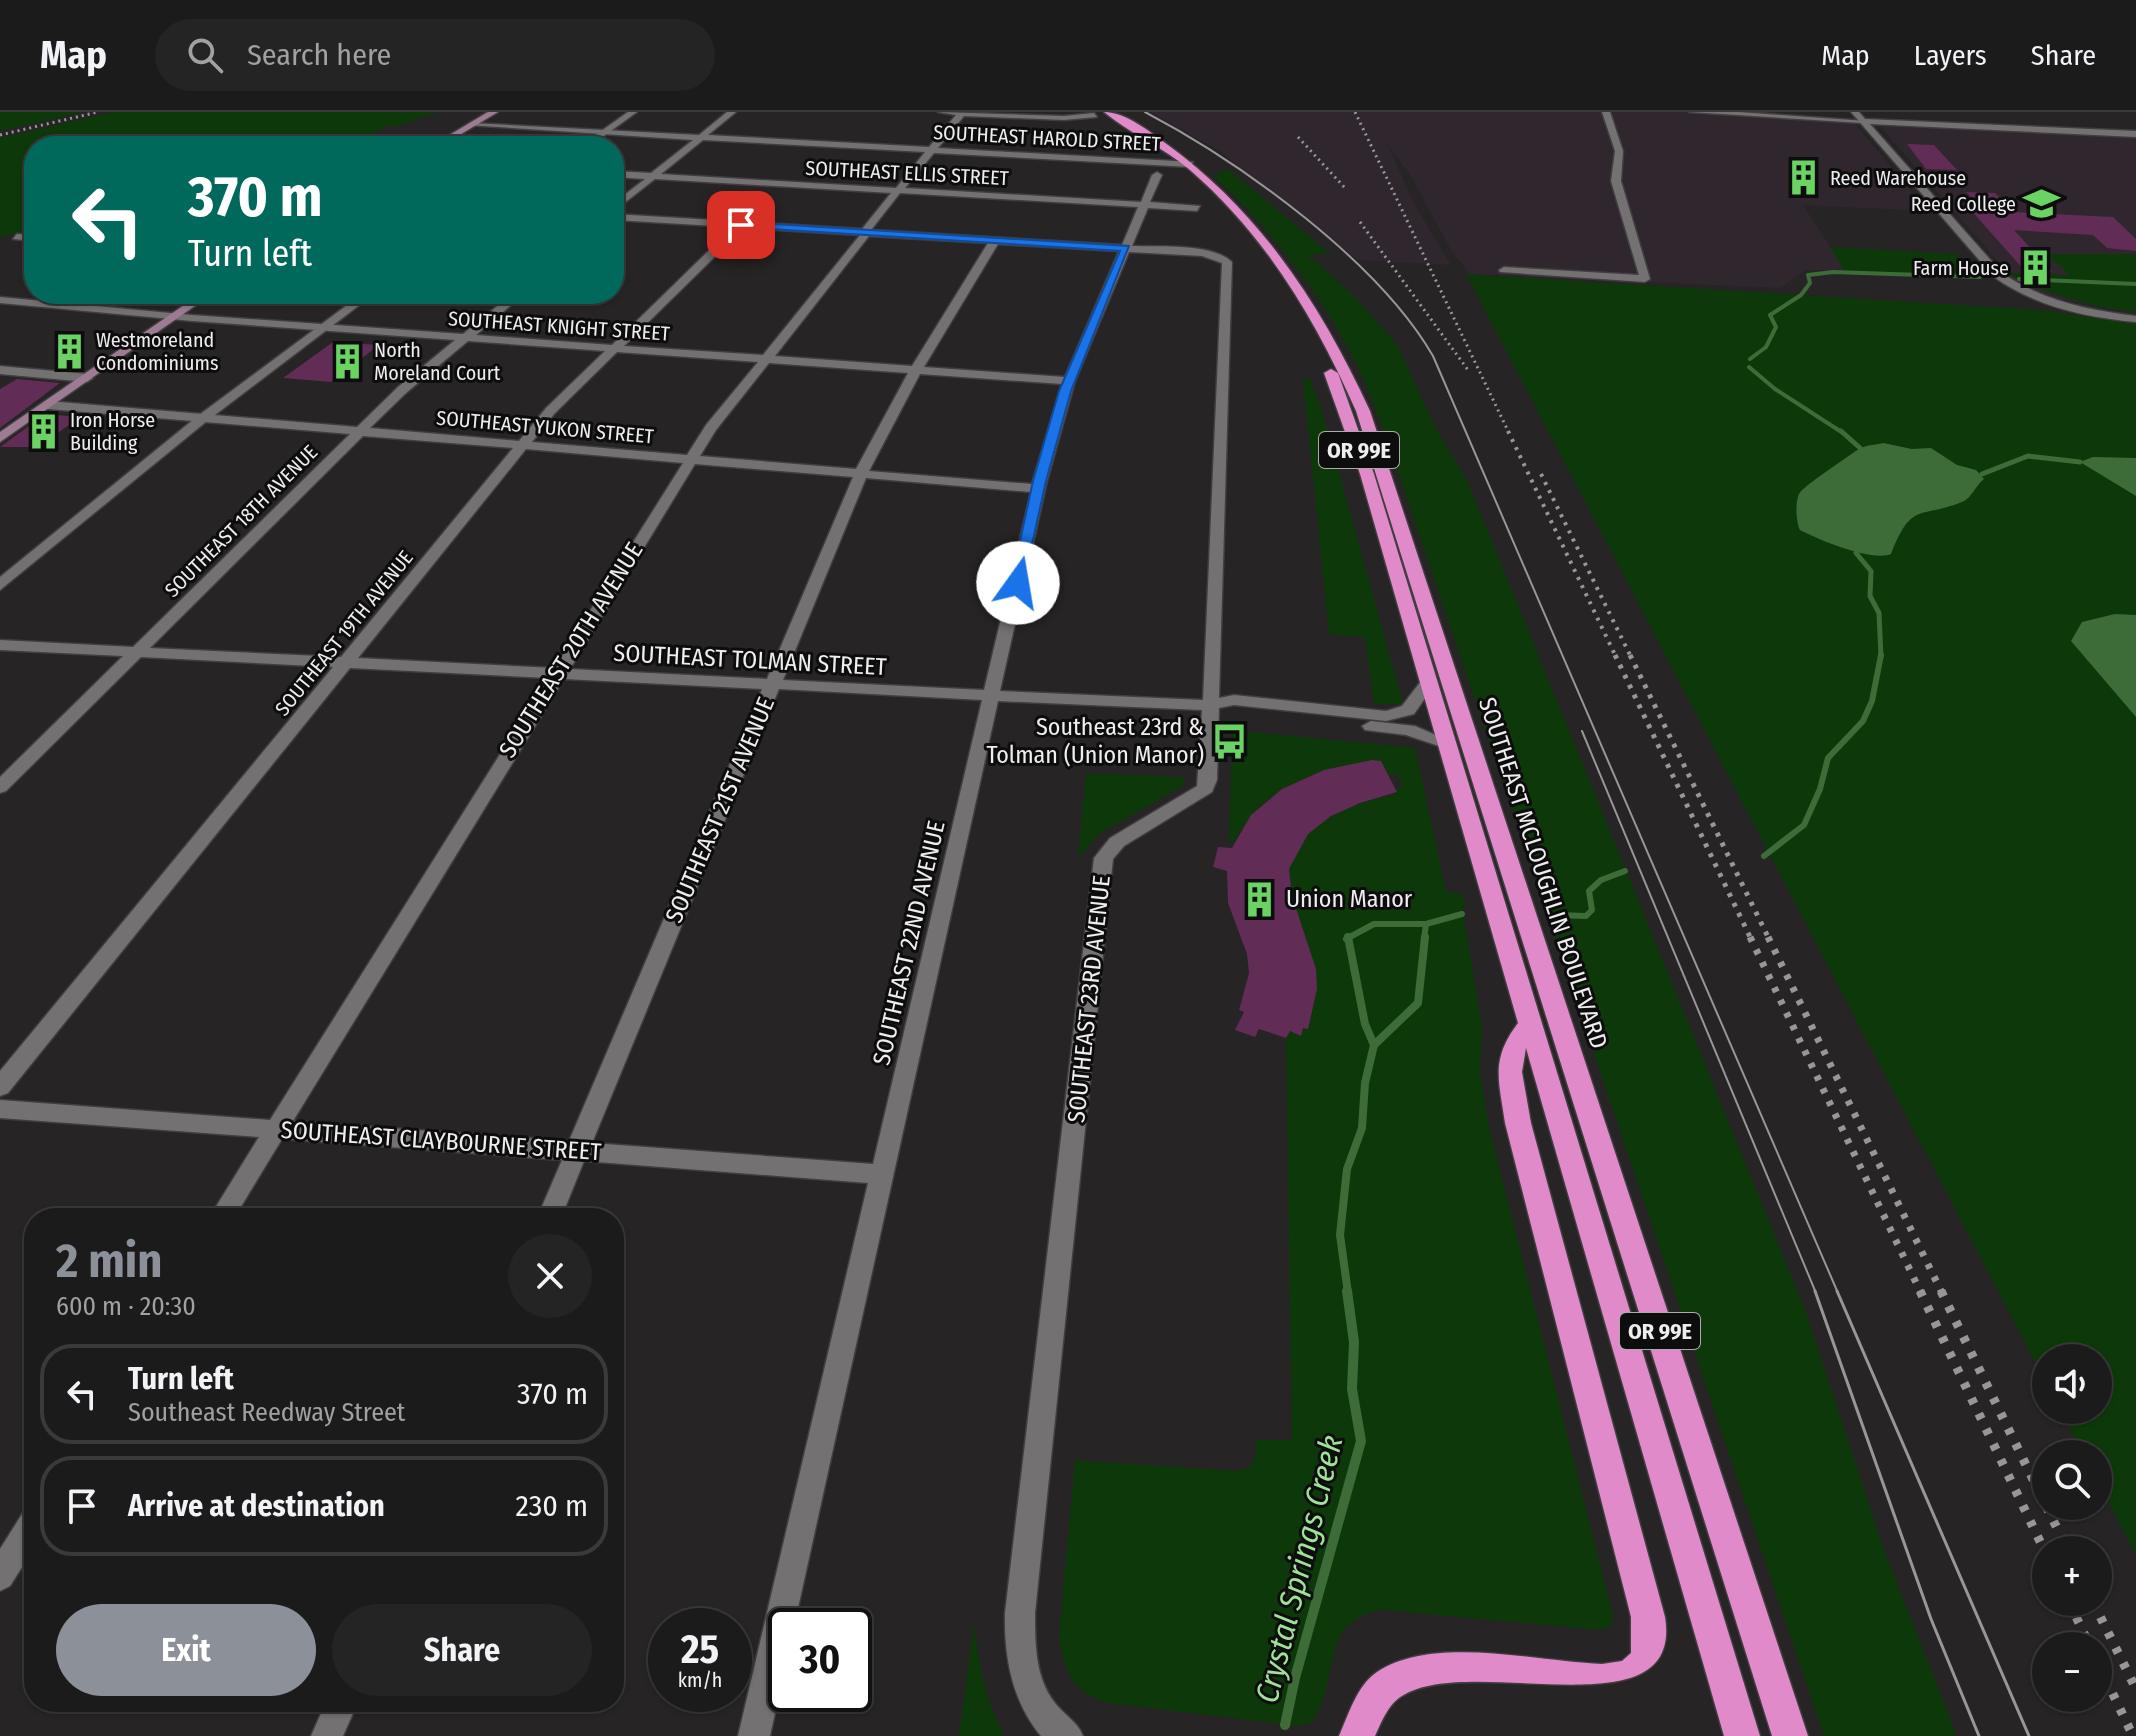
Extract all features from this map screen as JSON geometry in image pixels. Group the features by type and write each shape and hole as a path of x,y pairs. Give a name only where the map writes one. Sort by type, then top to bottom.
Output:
{"highway":[{"name":"SOUTHEAST MCLOUGHLIN BOULEVARD","path":"1108,112 1154,138 1190,164 1227,197 1277,257 1316,315 1347,372 1408,548 1516,919 1790,1736"},
{"name":"SOUTHEAST MCLOUGHLIN BOULEVARD","path":"1090,114 1135,139 1168,163 1246,236 1287,292 1323,355 1367,474 1492,901 1516,919 1529,1026 1742,1736"},
{"path":"1357,1736 1366,1714 1389,1684 1414,1674 1476,1670 1605,1683 1627,1680 1644,1667 1651,1645 1648,1617 1518,1123 1510,1072 1513,1047 1529,1026"}],"main road":[{"path":"452,136 494,112"},
{"path":"0,438 193,304"}],"street":[{"path":"598,136 633,112"},
{"path":"624,200 732,112"},
{"path":"942,112 1064,118 1090,114"},
{"name":"SOUTHEAST 20TH AVENUE","path":"227,1208 691,459 731,400 769,359 963,112"},
{"path":"1504,270 1645,279 1616,181 1619,151 1606,112"},
{"path":"1693,112 2136,134"},
{"path":"1855,112 2000,277 2053,302 2136,319"},
{"name":"SOUTHEAST HAROLD STREET","path":"471,125 1190,164"},
{"name":"SOUTHEAST ELLIS STREET","path":"624,175 1197,208"},
{"name":"SOUTHEAST 22ND AVENUE","path":"754,1736 1039,489 1069,381 1157,175"},
{"path":"624,218 1126,248"},
{"name":"SOUTHEAST 19TH AVENUE","path":"0,1087 560,400 618,348 741,225"},
{"path":"17,237 24,237"},
{"name":"SOUTHEAST 21ST AVENUE","path":"553,1208 861,473 916,370 995,240"},
{"name":"SOUTHEAST 23RD AVENUE","path":"1067,1736 1042,1713 1030,1690 1019,1639 1104,858 1117,842 1206,788 1227,262 1219,256 1126,248"},
{"path":"0,310 24,294"},
{"name":"SOUTHEAST KNIGHT STREET","path":"0,300 24,302"},
{"name":"SOUTHEAST KNIGHT STREET","path":"48,304 1069,381"},
{"path":"0,585 203,418 355,304"},
{"name":"SOUTHEAST 18TH AVENUE","path":"0,787 402,390 507,304"},
{"path":"0,370 87,378"},
{"name":"SOUTHEAST YUKON STREET","path":"48,405 1039,489"},
{"name":"SOUTHEAST TOLMAN STREET","path":"0,645 991,697 1209,705 1234,700 1386,716 1408,710 1427,684"},
{"name":"SOUTHEAST TOLMAN STREET","path":"1209,705 1233,712 1409,730 1445,743"},
{"name":"SOUTHEAST CLAYBOURNE STREET","path":"0,1109 883,1174"},
{"path":"0,1576 24,1537"},
{"path":"327,1736 338,1712"}],"shaded area":[{"path":"0,112 83,112 0,131"},
{"path":"113,112 438,112 398,126 388,126 368,136 24,136 24,231 0,238 0,138"},
{"path":"1150,112 1776,112 1779,116 1852,120 1928,211 1803,205 1846,270 1805,270 1781,288 1470,274 1452,252 1410,175 1387,143 1414,203 1451,265 1358,260 1218,150"},
{"name":"Reed College","path":"1880,126 2136,138 2136,313 2060,299 2015,281"},
{"path":"1228,169 1329,253 1308,255 1353,295 1398,346 1436,429 1467,480 1806,1312 1884,1550 1957,1736 1824,1736 1386,436 1358,368 1312,290 1275,241 1213,176"},
{"path":"1830,247 1956,254 1976,276 1845,272"},
{"path":"2047,254 2136,254 2136,312 2070,299 2007,273 2069,275"},
{"path":"1466,274 2039,310 2136,324 2136,1555 2112,1509 2112,1440 2076,1440 2067,1424 2112,1424 2112,1344 2032,1344 2032,1356"},
{"path":"1303,379 1310,379 1323,414 1403,704 1374,704 1365,637 1329,634"},
{"path":"1883,443 1912,449 1931,448 1957,465 1976,470 1984,479 1965,500 1911,519 1891,554 1859,553 1800,530 1797,507 1802,490 1859,449"},
{"path":"2093,457 2136,458 2136,496 2080,462"},
{"path":"2115,614 2136,615 2136,717 2071,641 2082,622"},
{"path":"1232,730 1415,748 1446,892 1461,893 1466,906 1462,907 1482,1026 1480,1072 1489,1127 1613,1616 1611,1626 1600,1630 1383,1610 1362,1616 1348,1626 1339,1640 1320,1707 1311,1723 1299,1726 1108,1703 1085,1693 1072,1678 1067,1670 1059,1636 1075,1460 1238,1471 1250,1467 1256,1455 1256,1440 1292,1440 1286,1038 1290,1031 1300,1036 1303,1028 1308,1029 1315,984 1310,950 1290,878 1287,878 1299,845 1325,820 1359,804 1393,795 1397,792 1395,788 1403,787 1397,774 1388,775 1381,761 1316,774 1278,792 1261,805 1234,842 1229,841"},
{"path":"1086,773 1184,777 1183,786 1099,834 1078,858"},
{"path":"974,1623 984,1681 1005,1736 959,1736"}],"building":[{"path":"1907,144 1934,145 1957,170 1926,169"},
{"path":"1966,192 1995,193 2014,212 2113,217 2136,239 2136,251 2107,248 2093,235 2014,230 2052,272 2025,271 1968,207 1981,208"},
{"name":"North Moreland Court","path":"333,342 379,345 331,382 283,378"},
{"path":"17,379 60,383 0,428 0,389"},
{"name":"Iron Horse Building","path":"45,414 80,417 38,447 0,447"},
{"name":"Union Manor","path":"1381,761 1397,792 1331,816 1308,834 1289,869 1292,896 1316,969 1317,989 1308,1029 1303,1028 1301,1036 1290,1031 1286,1038 1259,1029 1255,1037 1235,1030 1244,1012 1239,1010 1249,973 1247,954 1228,903 1227,871 1213,867 1218,847 1232,848 1251,815 1282,789 1324,770"}],"waterway":[{"path":"1750,359 1766,347 1776,327 1770,315 1801,295 1810,283 1808,275 1833,272 1980,277"},
{"path":"2019,279 2136,284"},
{"path":"1749,367 1775,389 1843,433"},
{"path":"1841,431 1860,448"},
{"path":"1982,474 2028,456 2080,462"},
{"name":"Crystal Springs Creek","path":"1856,553 1871,571 1870,596 1879,613 1881,655"},
{"name":"Crystal Springs Creek","path":"1764,856 1804,825 1820,789 1828,758 1863,721 1872,701 1881,655"},
{"name":"Crystal Springs Creek","path":"1556,915 1586,916 1592,910 1589,891 1601,880 1625,871"},
{"name":"Crystal Springs Creek","path":"1426,924 1462,914"},
{"name":"Crystal Springs Creek","path":"1348,938 1374,924 1426,924"},
{"name":"Crystal Springs Creek","path":"1424,939 1426,924"},
{"name":"Crystal Springs Creek","path":"1374,1045 1418,1003 1425,937"},
{"name":"Crystal Springs Creek","path":"1348,938 1365,1024 1374,1045"},
{"name":"Crystal Springs Creek","path":"1348,1293 1340,1235 1347,1169 1362,1128 1365,1083 1374,1045"},
{"name":"Crystal Springs Creek","path":"1285,1725 1295,1678 1361,1441 1352,1389 1354,1342 1347,1291"}],"tram line":[{"path":"1145,112 1223,158 1343,250 1409,320 1433,356 1838,1293"},
{"path":"1582,731 1816,1293"},
{"path":"1815,1291 1931,1619 1979,1736"},
{"path":"1837,1291 2029,1736"}],"railway":[{"path":"0,135 98,112"},
{"path":"1355,112 1509,433"},
{"path":"1298,137 1345,188"},
{"path":"1360,222 1468,370"},
{"path":"1508,431 1616,657"},
{"path":"1541,474 1631,657"},
{"path":"1615,655 1751,939"},
{"path":"1630,655 1769,939"},
{"path":"1750,937 1921,1293"},
{"path":"1768,937 1942,1293"},
{"path":"1920,1291 2037,1536"},
{"path":"1941,1291 2061,1536"},
{"path":"2076,1616 2083,1632"},
{"path":"2100,1616 2136,1689"},
{"path":"2112,1692 2133,1736"}],"place":[{"name":"Reed Warehouse","path":"1804,178"},
{"name":"Reed College","path":"2042,204"},
{"name":"Farm House","path":"2035,268"},
{"name":"Westmoreland Condominiums","path":"70,352"},
{"name":"North Moreland Court","path":"348,361"},
{"name":"Iron Horse Building","path":"44,431"},
{"name":"Southeast 23rd & Tolman (Union Manor)","path":"1230,741"},
{"name":"Union Manor","path":"1260,899"}],"route":[{"path":"741,225 1126,248 1065,391 1040,481 1018,583"}]}
